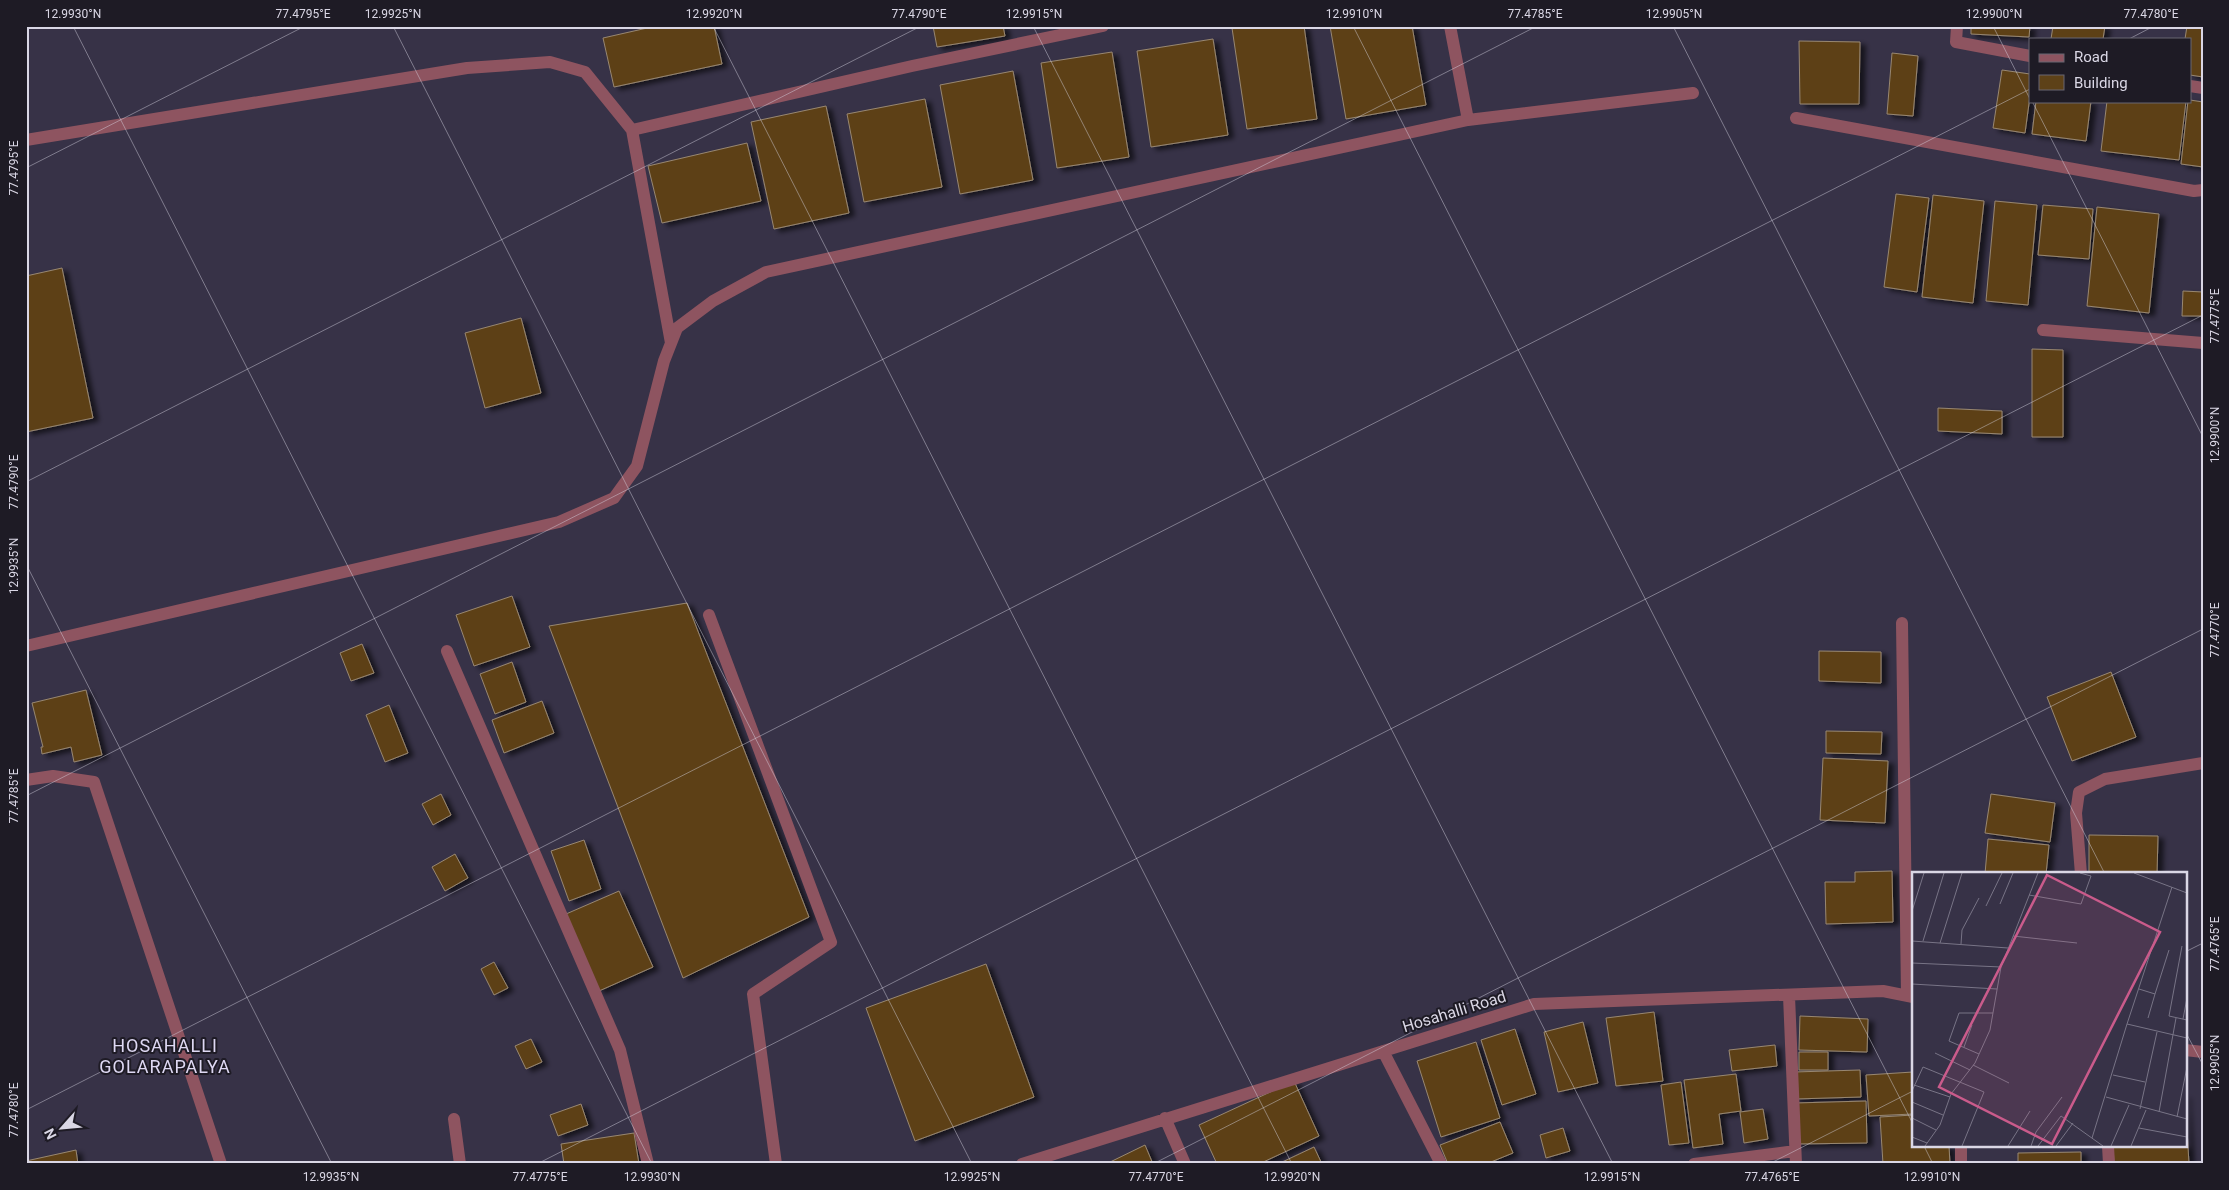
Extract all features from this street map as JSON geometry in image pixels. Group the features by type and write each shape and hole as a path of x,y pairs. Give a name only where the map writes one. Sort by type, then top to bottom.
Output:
{"street":[{"path":"632,130 912,66 1103,26"},
{"path":"1450,26 1468,120"},
{"path":"1957,26 1956,42 2029,56"},
{"path":"26,140 467,68 550,62 585,72 632,130 671,344"},
{"path":"26,646 559,522 614,498 637,466 664,361 677,328 713,301 766,272 1468,120 1692,93"},
{"path":"1796,118 2194,191 2203,190"},
{"path":"2043,330 2203,343"},
{"path":"710,615 831,942 753,994 776,1164"},
{"path":"1902,623 1910,996"},
{"path":"447,651 620,1050 648,1164"},
{"path":"2081,872 2076,813 2079,792 2105,779 2203,763"},
{"path":"26,780 53,776 94,782 221,1164"},
{"name":"Hosahalli Road","path":"1022,1164 1534,1004 1883,991 1910,996"},
{"path":"1694,1164 1796,1158 1789,996"},
{"path":"2186,1050 2203,1052"},
{"path":"1383,1051 1441,1164"},
{"path":"1165,1118 1185,1164"},
{"path":"454,1119 460,1164"},
{"path":"1961,1148 1961,1164"},
{"path":"2108,1148 2109,1164"}],"building":[{"path":"656,26 714,26 722,64 614,87 603,38"},
{"path":"933,26 1003,26 1005,36 937,47"},
{"path":"1241,26 1304,26 1317,119 1247,129 1232,28"},
{"path":"1330,26 1412,26 1426,105 1346,119"},
{"path":"1971,26 2030,26 2029,37 1971,34"},
{"path":"2053,26 2105,26 2103,38 2051,38"},
{"path":"2187,26 2203,26 2203,77 2192,75 2192,38 2185,38"},
{"path":"1213,39 1228,135 1151,147 1137,51"},
{"path":"1799,41 1860,42 1859,104 1800,104"},
{"path":"1112,52 1129,157 1057,168 1041,63"},
{"path":"1892,53 1918,56 1913,116 1887,114"},
{"path":"2002,70 2029,74 2029,102 2025,133 1993,128"},
{"path":"1013,71 1033,180 960,194 940,85"},
{"path":"925,99 942,187 864,202 847,114"},
{"path":"2192,100 2203,102 2203,167 2181,164 2188,102 2192,102"},
{"path":"2036,102 2091,102 2086,141 2032,134"},
{"path":"2107,102 2186,102 2179,160 2101,151"},
{"path":"826,106 849,213 774,229 751,122"},
{"path":"747,143 761,201 662,223 648,166"},
{"path":"1896,194 1929,198 1917,292 1884,287"},
{"path":"1933,195 1984,201 1973,303 1922,297"},
{"path":"1995,201 2037,205 2028,305 1986,301"},
{"path":"2043,205 2093,209 2089,259 2038,255"},
{"path":"2097,207 2159,214 2149,313 2087,306"},
{"path":"62,268 93,418 26,432 26,276"},
{"path":"2183,291 2203,292 2203,316 2182,316"},
{"path":"521,318 541,393 485,408 465,333"},
{"path":"2032,349 2063,350 2063,437 2032,437"},
{"path":"1938,408 2002,411 2002,434 1938,431"},
{"path":"512,596 530,647 474,666 456,615"},
{"path":"687,603 809,917 683,978 549,626"},
{"path":"362,644 374,673 351,681 340,653"},
{"path":"1819,651 1881,652 1881,683 1819,681"},
{"path":"512,662 526,702 495,714 480,674"},
{"path":"2111,672 2136,737 2072,761 2047,697"},
{"path":"86,690 102,755 74,762 71,747 42,754 41,747 43,747 32,703"},
{"path":"542,701 554,733 504,753 492,720"},
{"path":"389,705 408,753 385,762 366,715"},
{"path":"1826,731 1882,732 1881,754 1826,753"},
{"path":"1823,758 1888,761 1885,823 1820,820"},
{"path":"441,794 451,815 433,825 422,804"},
{"path":"1991,794 2055,803 2050,842 1985,833"},
{"path":"2089,835 2158,836 2157,872 2089,872"},
{"path":"1988,839 2049,845 2046,872 1985,872"},
{"path":"584,840 601,889 569,901 551,851"},
{"path":"455,854 468,878 445,891 432,867"},
{"path":"1892,871 1893,922 1826,924 1825,882 1855,882 1855,872"},
{"path":"619,891 653,967 599,991 566,914"},
{"path":"494,962 508,988 494,995 481,969"},
{"path":"986,964 1034,1097 915,1141 866,1008"},
{"path":"1654,1012 1663,1081 1616,1086 1606,1018"},
{"path":"1800,1016 1868,1019 1867,1052 1799,1050"},
{"path":"1583,1022 1598,1083 1558,1092 1544,1032"},
{"path":"1515,1029 1536,1094 1502,1105 1481,1040"},
{"path":"531,1039 542,1062 526,1069 515,1046"},
{"path":"1476,1042 1500,1118 1441,1137 1417,1061"},
{"path":"1775,1045 1777,1066 1732,1071 1729,1050"},
{"path":"1799,1052 1828,1052 1828,1070 1799,1070"},
{"path":"1860,1070 1861,1097 1795,1099 1794,1072"},
{"path":"1912,1072 1912,1114 1869,1116 1866,1075"},
{"path":"1736,1074 1741,1111 1719,1114 1723,1144 1693,1148 1684,1080"},
{"path":"1294,1081 1319,1136 1259,1164 1217,1164 1199,1125"},
{"path":"1681,1082 1689,1143 1669,1145 1661,1085"},
{"path":"1866,1101 1867,1143 1796,1144 1795,1103"},
{"path":"581,1104 588,1125 558,1136 550,1115"},
{"path":"1763,1109 1768,1139 1744,1143 1740,1112"},
{"path":"2186,1112 2189,1164 2114,1164 2113,1148 2186,1148"},
{"path":"1912,1115 1912,1148 1949,1148 1950,1164 1883,1164 1880,1117"},
{"path":"1500,1122 1513,1153 1486,1164 1448,1164 1440,1145"},
{"path":"1563,1128 1570,1151 1546,1158 1540,1135"},
{"path":"634,1133 639,1164 564,1164 561,1144"},
{"path":"1145,1145 1153,1164 1106,1164"},
{"path":"1314,1147 1322,1164 1278,1164"},
{"path":"76,1150 78,1164 26,1164 26,1161"},
{"path":"2081,1152 2081,1164 2018,1164 2018,1153"}],"district":[{"name":"HOSAHALLI GOLARAPALYA","path":"165,1056"}]}
